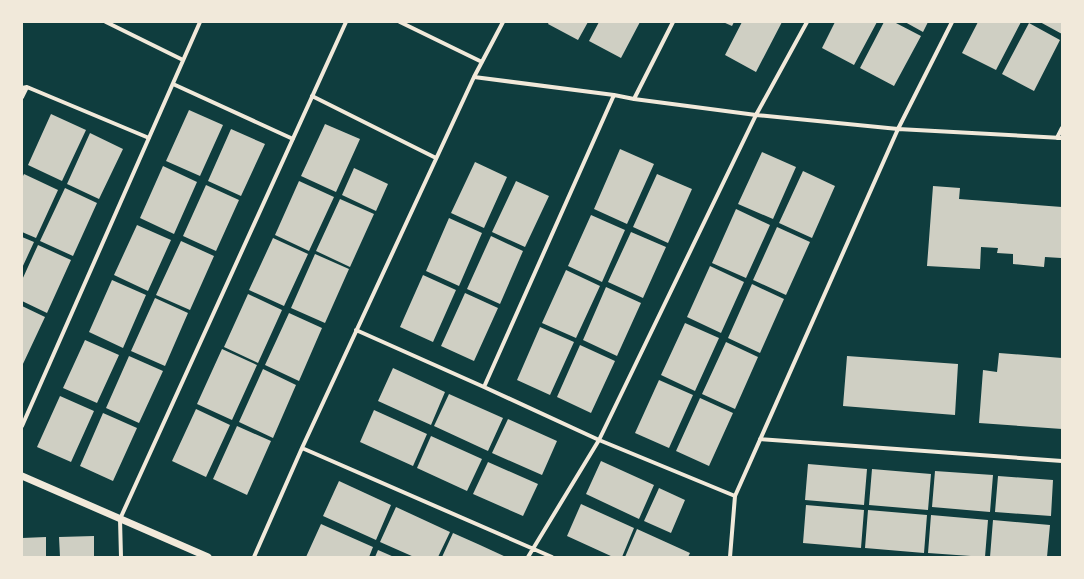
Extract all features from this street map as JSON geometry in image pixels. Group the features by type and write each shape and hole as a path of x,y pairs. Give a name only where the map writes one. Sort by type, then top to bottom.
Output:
{"street":[{"path":"106,22 183,60"},
{"path":"22,426 200,22"},
{"path":"120,557 120,519 346,22"},
{"path":"400,22 482,62"},
{"path":"254,557 356,330 474,77 502,22"},
{"path":"634,99 673,22"},
{"path":"528,557 599,440 756,115 807,22"},
{"path":"730,557 735,496 898,129 952,22"},
{"path":"474,77 756,115 898,129 1062,138"},
{"path":"173,84 293,139"},
{"path":"22,97 24,87 149,138"},
{"path":"484,387 614,95"},
{"path":"312,96 436,158"},
{"path":"1057,138 1062,128"},
{"path":"356,330 599,440 735,496"},
{"path":"760,439 1062,461"},
{"path":"302,448 552,557"},
{"path":"22,476 208,557"}],"building":[{"path":"549,22 588,22 578,40 548,24"},
{"path":"599,22 640,22 621,58 589,41"},
{"path":"723,22 734,22 732,26"},
{"path":"742,22 782,22 756,72 725,55"},
{"path":"835,22 877,22 854,65 822,48"},
{"path":"884,22 894,22 921,36 894,86 860,68"},
{"path":"905,22 928,22 923,32"},
{"path":"978,22 1021,22 996,70 962,53"},
{"path":"1040,22 1062,22 1062,34"},
{"path":"1029,23 1060,40 1034,91 1002,74"},
{"path":"189,110 223,125 200,176 166,161"},
{"path":"51,114 86,130 62,181 28,165"},
{"path":"325,124 360,139 336,192 301,176"},
{"path":"231,129 265,144 241,196 208,181"},
{"path":"90,133 123,149 99,199 67,184"},
{"path":"620,149 654,164 627,224 594,209"},
{"path":"762,152 796,167 773,219 738,204"},
{"path":"475,162 507,177 484,228 451,213"},
{"path":"163,166 197,182 174,234 140,218"},
{"path":"354,168 388,184 376,211 342,195"},
{"path":"803,171 835,186 812,238 779,223"},
{"path":"24,174 58,190 36,238 22,232 22,178"},
{"path":"657,174 692,189 668,243 633,227"},
{"path":"299,181 334,197 309,251 275,235"},
{"path":"516,181 549,196 525,247 492,232"},
{"path":"206,185 239,200 216,251 183,236"},
{"path":"933,186 960,188 959,199 1062,207 1061,258 1045,257 1044,267 1013,264 1013,254 997,253 998,248 981,247 980,269 927,266"},
{"path":"65,188 97,203 73,256 40,241"},
{"path":"340,199 374,214 350,267 316,251"},
{"path":"736,209 770,225 746,278 712,263"},
{"path":"591,215 625,230 602,282 568,266"},
{"path":"449,218 482,233 459,286 426,271"},
{"path":"137,225 171,240 148,291 114,275"},
{"path":"777,227 810,242 786,295 753,280"},
{"path":"631,232 666,247 643,298 608,282"},
{"path":"491,236 523,251 500,304 467,289"},
{"path":"22,237 34,242 22,268"},
{"path":"273,238 308,254 284,306 249,290"},
{"path":"181,241 214,256 190,310 156,295"},
{"path":"38,245 71,260 47,313 22,301 22,280"},
{"path":"315,254 349,269 325,323 291,308"},
{"path":"710,266 744,282 721,333 687,317"},
{"path":"566,270 600,286 576,338 542,323"},
{"path":"423,275 456,290 433,342 400,327"},
{"path":"112,280 146,295 123,348 89,332"},
{"path":"752,284 784,299 760,353 728,338"},
{"path":"606,287 641,303 617,356 583,340"},
{"path":"465,293 498,308 474,361 441,346"},
{"path":"248,294 282,310 258,363 224,347"},
{"path":"155,298 188,313 165,366 131,351"},
{"path":"22,306 45,317 22,366"},
{"path":"289,313 322,328 299,381 265,365"},
{"path":"685,323 719,338 695,391 661,375"},
{"path":"540,327 574,342 550,395 517,380"},
{"path":"85,340 119,355 97,403 63,388"},
{"path":"726,342 758,357 735,409 702,394"},
{"path":"580,345 615,361 591,413 557,397"},
{"path":"222,349 257,365 232,420 197,404"},
{"path":"999,353 1062,358 1062,429 979,423 983,370 997,372"},
{"path":"129,356 163,371 139,423 106,408"},
{"path":"847,356 958,364 955,415 843,406"},
{"path":"393,368 445,392 431,425 378,401"},
{"path":"263,369 296,385 273,438 239,422"},
{"path":"659,380 693,395 669,448 635,433"},
{"path":"449,394 503,418 488,451 434,426"},
{"path":"60,396 94,411 71,462 37,447"},
{"path":"700,398 733,413 709,466 676,451"},
{"path":"196,409 230,425 206,477 172,461"},
{"path":"374,410 427,434 413,466 360,442"},
{"path":"103,413 137,428 113,481 80,466"},
{"path":"508,419 557,441 542,475 492,453"},
{"path":"237,426 271,441 247,495 213,479"},
{"path":"431,436 482,459 467,491 417,468"},
{"path":"601,461 654,485 639,519 586,494"},
{"path":"488,462 538,484 523,516 473,494"},
{"path":"808,464 867,469 864,505 805,500"},
{"path":"872,469 931,474 928,510 869,505"},
{"path":"935,471 993,475 990,512 932,507"},
{"path":"998,476 1053,480 1051,516 995,512"},
{"path":"339,481 391,505 376,540 323,516"},
{"path":"659,488 685,500 671,533 644,521"},
{"path":"581,504 634,528 622,557 613,557 567,536"},
{"path":"806,505 864,510 861,548 803,543"},
{"path":"396,507 450,532 438,557 414,557 380,542"},
{"path":"868,510 927,515 924,553 865,548"},
{"path":"931,515 988,520 985,557 928,553"},
{"path":"993,520 1050,525 1047,557 990,557"},
{"path":"321,524 373,547 369,557 306,557"},
{"path":"637,529 690,553 688,557 625,557"},
{"path":"453,533 480,545 506,557 442,557"},
{"path":"94,536 94,557 60,557 59,537"},
{"path":"46,537 46,557 22,557 22,538"},
{"path":"378,550 394,557 375,557"}]}
